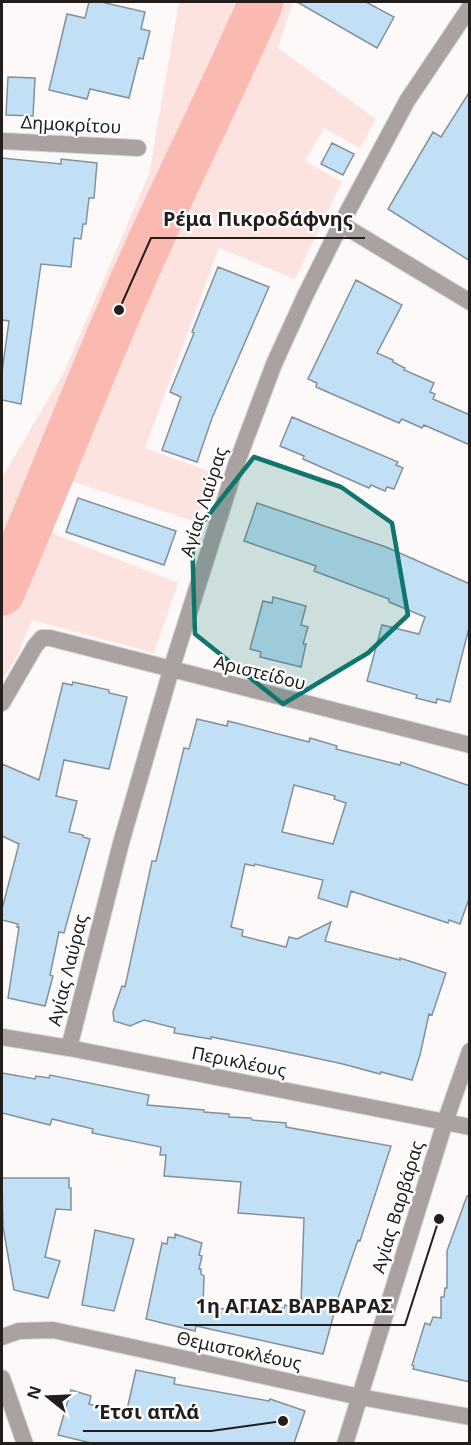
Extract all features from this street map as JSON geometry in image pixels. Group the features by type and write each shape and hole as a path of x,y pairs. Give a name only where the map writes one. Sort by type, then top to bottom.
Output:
{"street":[{"name":"Αγίας Λαύρας","path":"69,1048 121,843 171,670 236,465 261,398 305,296 341,224 407,101 470,7"},
{"name":"Δημοκρίτου","path":"2,141 138,148"},
{"path":"341,224 470,302"},
{"name":"Αριστείδου","path":"2,703 42,638 64,641 470,745"},
{"name":"Περικλέους","path":"2,1037 69,1048 470,1127"},
{"name":"Αγίας Βαρβάρας","path":"345,1443 445,1122 470,1051"},
{"name":"Θεμιστοκλέους","path":"2,1336 19,1331 53,1330 360,1397 470,1417"},
{"path":"2,1378 25,1443"}],"highlighted area":[{"path":"254,457 341,487 392,523 408,615 368,653 283,704 195,634 192,536"}],"shaded area":[{"path":"179,2 293,2 278,48 376,119 360,148 324,128 305,161 342,182 295,279 219,248 145,448 214,473 196,522 59,477 39,528 178,583 154,653 32,620 18,654 2,681 2,478 64,372 149,174"}],"building":[{"path":"89,2 101,2 145,12 141,29 150,31 143,59 139,58 129,98 90,89 87,99 49,90 67,14 85,18"},
{"path":"297,2 366,2 394,17 377,48"},
{"path":"8,77 35,78 33,116 6,115"},
{"path":"470,91 470,261 388,209 433,132 441,137"},
{"path":"332,143 354,154 343,175 321,164"},
{"path":"2,158 61,164 61,159 97,163 94,198 89,198 86,224 83,224 81,239 74,238 71,267 41,264 21,404 2,400 2,372 9,321 2,320"},
{"path":"218,267 269,287 212,418 197,462 162,450 181,397 170,392"},
{"path":"356,280 402,305 377,353 393,360 405,368 404,370 434,383 430,392 435,394 433,399 470,415 470,445 424,425 422,428 402,419 399,423 316,387 317,383 308,379"},
{"path":"292,417 398,462 396,465 403,468 394,489 387,487 385,491 371,485 369,488 303,459 304,456 280,446"},
{"path":"78,498 176,531 164,565 66,532"},
{"path":"257,503 386,547 470,584 470,624 450,702 437,699 436,703 416,698 417,695 367,681 382,625 419,634 425,617 389,602 389,599 314,571 316,566 244,541"},
{"path":"273,597 306,606 301,625 308,627 303,644 306,644 301,667 260,657 261,652 250,649 263,601 272,603"},
{"path":"73,682 109,690 109,693 127,697 109,769 64,760 56,796 77,801 69,832 90,839 64,933 59,932 50,975 53,976 45,1006 8,998 19,927 17,927 18,924 2,920 2,909 19,844 2,836 2,764 39,780 63,683 72,685"},
{"path":"197,719 227,726 228,721 309,742 310,738 337,746 336,749 400,765 401,762 470,786 470,896 460,924 449,920 448,923 351,891 347,907 318,898 323,880 255,864 254,866 245,864 231,927 243,930 242,936 286,947 289,937 297,939 331,922 325,941 400,960 400,958 446,973 432,1015 429,1014 412,1080 273,1049 211,1037 211,1039 174,1033 175,1028 144,1020 130,1026 114,1021 113,1012 122,986 125,987 152,861 156,861 184,748 189,749","holes":["294,785 335,796 334,799 346,803 333,844 282,832"]},
{"path":"2,1073 35,1079 36,1076 49,1078 50,1075 149,1095 147,1105 204,1110 204,1112 229,1114 229,1117 286,1123 286,1127 391,1146 360,1241 358,1240 339,1295 323,1354 196,1326 195,1331 146,1319 162,1243 167,1244 168,1237 175,1238 175,1234 202,1243 199,1269 204,1276 203,1309 284,1308 285,1305 295,1308 296,1302 301,1303 304,1218 238,1213 241,1182 164,1176 166,1155 160,1155 161,1147 92,1133 93,1129 52,1119 50,1125 2,1113"},
{"path":"2,1178 69,1178 71,1210 56,1209 45,1257 60,1261 48,1298 14,1290 3,1227"},
{"path":"467,1196 470,1197 470,1382 413,1369 412,1365 425,1323 430,1325 433,1317 441,1318 441,1297 444,1297 445,1288 447,1288 447,1251"},
{"path":"95,1230 134,1239 114,1311 82,1305"},
{"path":"136,1370 175,1378 174,1384 269,1401 270,1399 305,1411 294,1443 91,1443 58,1435 71,1390 91,1396 89,1404 126,1414"}],"waterway":[{"path":"2,593 136,273 261,2"}],"place":[{"name":"Ρέμα Πικροδάφνης","path":"119,310"},
{"name":"1η ΑΓΙΑΣ ΒΑΡΒΑΡΑΣ","path":"439,1219"},
{"name":"Έτσι απλά","path":"283,1421"}]}
